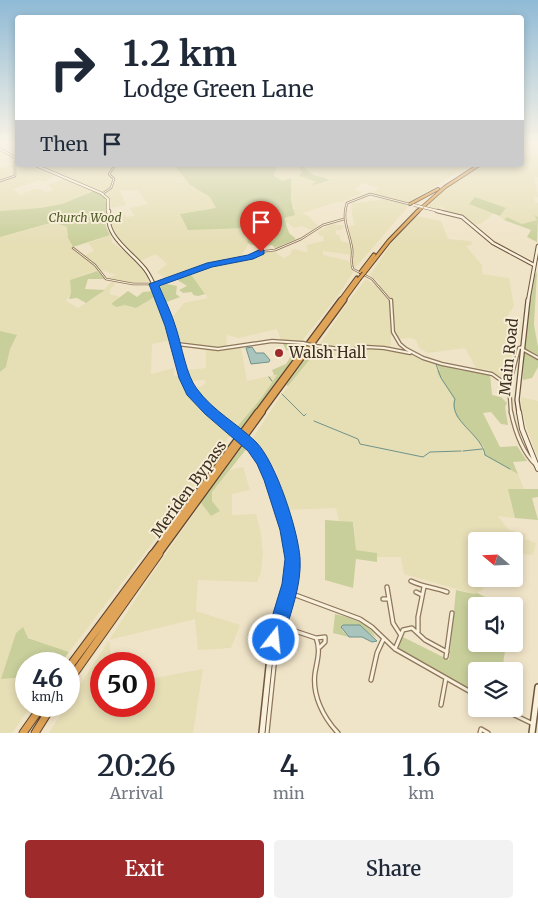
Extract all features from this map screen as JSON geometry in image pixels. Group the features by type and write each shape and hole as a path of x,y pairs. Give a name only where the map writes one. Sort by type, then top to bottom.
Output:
{"highway":[{"name":"Meriden Bypass","path":"363,272 394,229 438,189 459,175"},
{"name":"Meriden Bypass","path":"80,652 358,278 392,236 413,214 442,188 463,175"},
{"path":"412,205 438,189"},
{"name":"Meriden Bypass","path":"80,664 358,278"},
{"path":"23,733 34,717"},
{"path":"35,733 45,717"}],"main road":[{"path":"54,175 89,187 102,194 109,202 107,220 111,234 145,269 154,284 177,344 185,378 191,392 210,411 246,440 265,466 287,530 292,559 290,593 270,657 262,733"},
{"path":"412,205 466,219 493,243 532,264"},
{"name":"Main Road","path":"537,465 522,429 517,393 532,264 538,246"},
{"path":"532,733 538,687"}],"street":[{"path":"0,182 15,175"},
{"path":"102,194 111,188 114,179 109,175"},
{"path":"412,205 368,194 347,203 344,218 352,250 350,263 353,269 372,279 391,299 390,320 394,334 405,350 412,354 459,368 491,372 509,386"},
{"path":"73,248 95,265 106,279 133,284 154,284 210,265 275,250 301,239 323,225 344,218"},
{"path":"341,220 345,222"},
{"path":"177,344 218,349 272,341 303,343 340,350 376,347 405,350"},
{"path":"537,465 530,460 513,423 509,403 509,386 519,348 538,358"},
{"path":"411,581 424,587 431,586 447,592"},
{"path":"387,587 393,623 400,634"},
{"path":"418,632 424,587"},
{"path":"416,592 422,595"},
{"path":"267,733 274,666 290,593 360,619 372,627 395,650 468,690"},
{"path":"383,599 388,599"},
{"path":"446,657 452,613"},
{"path":"282,626 316,638 325,637 325,642 320,648 315,676 316,694 323,713 338,733"},
{"path":"395,650 400,634 408,629 418,632 425,640 447,652"},
{"path":"316,638 320,648"},
{"path":"371,680 379,644 383,640"},
{"path":"372,674 377,676"},
{"path":"441,705 446,678"},
{"path":"519,717 533,724"},
{"path":"480,733 481,729 488,733"}],"shaded area":[{"path":"0,175 55,176 44,182 40,180 13,189 20,195 34,189 41,189 45,193 54,190 48,185 63,179 94,191 62,204 40,208 0,211"},
{"path":"55,175 182,175 190,185 210,197 216,208 244,228 249,243 240,258 216,262 165,279 157,272 167,264 156,254 140,261 111,230 109,217 124,214 126,217 134,216 130,208 148,204 138,190 120,190 126,205 111,208 107,194 87,185"},
{"path":"306,175 320,182 314,185 321,182 326,183 323,177 318,175 453,175 408,203 372,193 379,188 363,183 354,189 362,193 342,202 302,213 309,216 318,226 312,231 302,226 294,228 285,223 284,218 295,209 291,200 290,178 282,181 274,176"},
{"path":"467,175 538,175 538,177 534,177 538,197 534,196 535,202 538,203 538,217 535,216 537,220 522,224 507,217 504,220 499,217 506,209 469,204 494,213 481,224 474,225 465,217 443,211 445,208 440,207 437,210 428,208 428,205 452,184"},
{"path":"389,199 406,204 407,208 355,268 352,261 353,255 323,251 323,255 349,261 353,273 302,341 281,340 277,329 239,338 226,335 227,347 219,348 206,348 180,341 171,319 184,303 208,298 190,273 219,264 253,257 261,253 274,251 283,258 290,255 292,250 295,249 308,251 306,245 324,241 323,236 320,236 317,232 332,224 344,226 341,230 336,230 336,235 339,235 341,241 352,244 348,227 354,225 351,206 353,203"},
{"path":"416,216 441,221 448,239 470,241 473,244 466,246 482,265 482,274 509,278 514,306 507,317 518,323 516,353 508,365 505,380 489,370 476,368 465,348 428,353 419,348 416,340 411,338 398,339 396,335 391,336 391,349 435,362 440,370 440,379 445,382 454,399 461,422 484,447 483,453 487,457 518,474 524,489 509,489 515,518 498,516 509,530 518,532 468,532 468,588 483,588 483,590 474,594 404,574 401,557 377,557 377,553 356,550 354,523 339,521 336,508 283,510 277,491 277,473 275,468 251,441 281,395 316,352 346,353 349,351 320,344 366,279 376,286 381,284 370,275 397,235"},
{"path":"55,222 67,227 72,249 81,257 94,251 88,243 110,235 112,243 122,249 140,266 149,281 134,283 107,278 116,275 101,270 91,272 70,280 71,292 66,301 78,308 99,295 111,282 116,283 110,290 110,294 120,297 117,307 125,305 136,308 156,296 172,340 152,344 151,374 174,368 174,376 181,375 185,387 194,400 232,433 160,533 69,652 16,633 1,679 15,678 15,717 23,717 12,733 0,733 0,372 6,367 10,349 17,336 0,331 0,237"},
{"path":"241,347 247,381 278,374 236,428 193,389 206,383 205,380 189,381 186,370 206,368 206,349 226,350"},
{"path":"521,397 538,401 538,458 526,426"},
{"path":"243,467 250,490 232,494 232,515 256,514 263,554 261,572 257,582 198,580 196,611 240,625 231,648 198,650 195,619 109,640 201,503 211,516 220,511 212,501 212,492 230,470"},
{"path":"523,533 526,534 525,539 536,543 533,555 523,554"},
{"path":"109,640 110,652 101,652"},
{"path":"90,669 90,717 155,717 155,678 203,669 193,733 49,733 59,717 80,717 80,685"}],"green space":[{"path":"182,175 274,175 282,181 291,178 291,200 295,215 284,218 289,233 296,239 275,248 272,245 262,246 260,244 252,245 248,243 244,228 188,230 180,214 216,208 210,197 190,185"},
{"path":"316,175 330,180 314,185 312,184 317,182 299,176"},
{"name":"Church Wood","path":"94,191 106,201 105,223 110,235 73,247 68,238 67,227 54,222 0,237 0,211 40,208 62,204"},
{"path":"475,197 506,208 500,216 469,204"},
{"path":"534,215 538,217 537,242 527,237 531,230 504,220 507,217 522,224 537,220"},
{"path":"97,271 105,279 88,279 85,289 105,290 86,303 77,298 69,299 71,292 70,280"},
{"path":"537,272 534,325 538,347 538,367 532,378 523,380 528,306 533,279"},
{"path":"190,273 205,294 198,296 193,295 192,292 183,293 179,290 187,286 176,279"},
{"path":"167,284 177,286 176,294 180,297 164,303 158,287"},
{"path":"128,291 137,297 143,292 154,291 156,296 136,308 125,305 117,307 111,304"},
{"path":"0,331 17,335 10,349 6,367 0,372"},
{"path":"282,342 304,346 240,431 236,428 262,397 277,375 274,375 272,370 286,364 294,351 286,350"},
{"path":"314,347 333,351 316,352 288,386 286,385"},
{"path":"435,362 459,370 490,374 492,395 501,397 507,403 505,407 508,425 501,424 491,412 483,413 500,447 517,446 527,461 513,462 518,474 484,455 484,447 456,416 453,405 454,399 438,374 437,371 440,370"},
{"path":"243,442 248,447 212,492 212,501 220,511 211,516 201,503"},
{"path":"508,489 538,489 538,497 532,498 538,520 515,518"},
{"path":"325,520 353,522 356,550 377,553 377,562 356,559 353,588 325,580"},
{"path":"456,590 477,593 485,597 468,597 468,652 505,652 503,662 468,662 468,689 400,650 398,647 401,636 449,660"},
{"path":"335,614 364,624 376,638 361,628 343,625 342,630 349,637 333,633"},
{"path":"23,627 28,638 69,652 15,652 15,678 1,679 16,633"}],"water":[{"path":"252,347 256,353 264,353 270,360 269,362 251,364 246,348"},
{"path":"343,625 360,625 377,641 372,642 362,637 349,637 341,627"}],"waterway":[{"path":"436,364 441,378 455,399 454,407 456,414 483,447 485,455 510,469"},
{"path":"269,377 272,381"},
{"path":"282,394 304,416 306,414"},
{"path":"314,421 358,439 360,444 423,457 430,452 461,451"},
{"path":"463,451 482,449"}],"place":[{"name":"Walsh Hall","path":"279,353"}],"route":[{"path":"261,252 250,257 210,265 154,284 171,326 185,378 191,392 210,411 246,440 262,461 271,480 292,549 290,584 274,640"}]}
